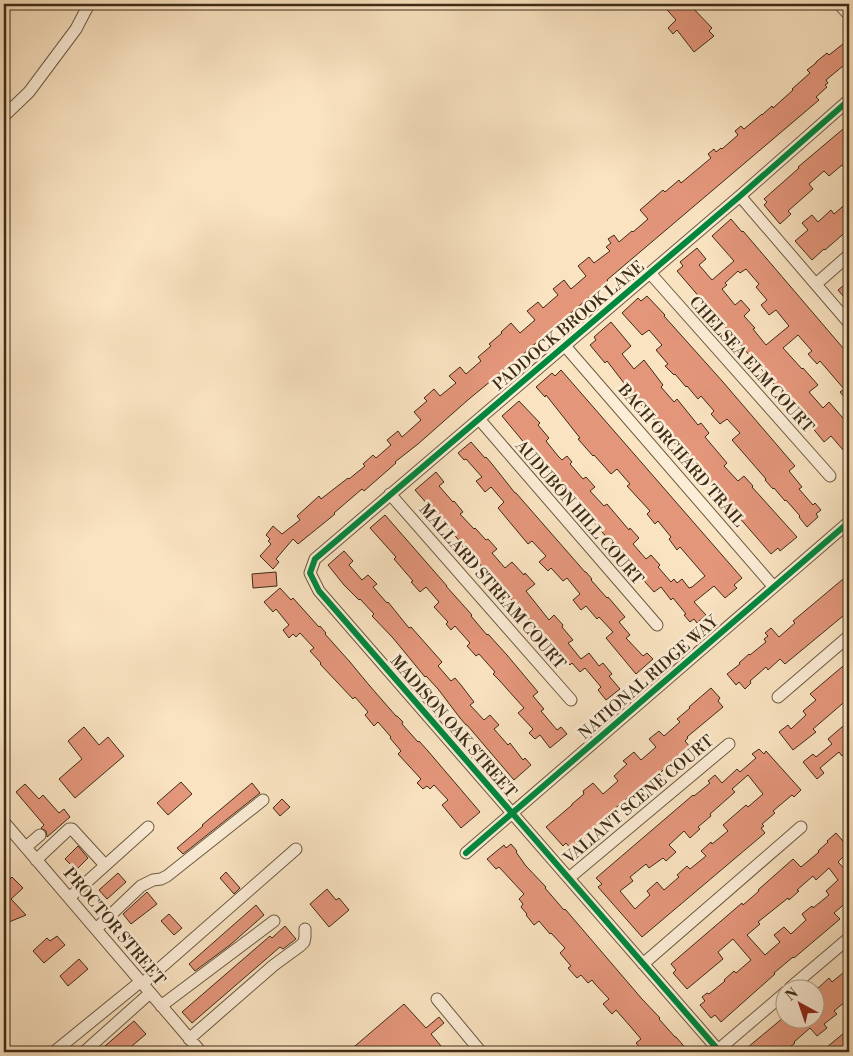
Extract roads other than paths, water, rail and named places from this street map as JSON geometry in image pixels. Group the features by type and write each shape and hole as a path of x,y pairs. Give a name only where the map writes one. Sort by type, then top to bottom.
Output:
{"street":[{"path":"4,116 30,92 76,29 89,4"},
{"path":"839,4 849,15"},
{"name":"PADDOCK BROOK LANE","path":"310,573 315,558 740,196 849,100"},
{"path":"740,196 849,323"},
{"path":"816,284 849,255"},
{"name":"CHELSEA ELM COURT","path":"650,273 830,476"},
{"name":"BACH ORCHARD TRAIL","path":"565,346 774,586"},
{"name":"AUDUBON HILL COURT","path":"479,419 657,625"},
{"name":"MALLARD STREAM COURT","path":"390,494 571,700"},
{"name":"NATIONAL RIDGE WAY","path":"466,853 849,522"},
{"name":"MADISON OAK STREET","path":"310,573 319,591 719,1051"},
{"path":"778,697 849,636"},
{"name":"VALIANT SCENE COURT","path":"569,878 729,744"},
{"path":"96,929 141,886 167,876 263,800"},
{"name":"PROCTOR STREET","path":"4,822 201,1052"},
{"path":"69,898 148,827"},
{"path":"643,964 802,827"},
{"path":"36,860 69,829 72,829 105,865"},
{"path":"26,847 40,835"},
{"path":"54,1052 141,983 296,849"},
{"path":"161,1006 274,921"},
{"path":"189,1039 274,965 300,946 304,942 305,929"},
{"path":"802,978 849,938"},
{"path":"84,1052 150,993"},
{"path":"437,1000 481,1052"},
{"path":"719,1051 776,1001"}]}
